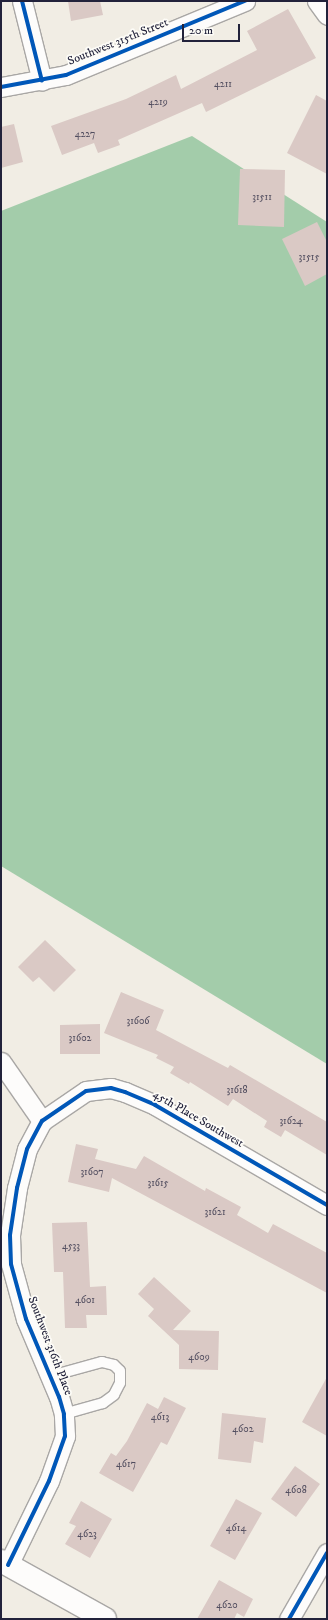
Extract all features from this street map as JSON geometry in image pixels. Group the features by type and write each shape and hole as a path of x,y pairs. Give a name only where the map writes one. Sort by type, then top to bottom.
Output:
{"main road":[{"path":"4,1563 105,1619"}],"street":[{"path":"22,1 42,81"},
{"name":"Southwest 315th Street","path":"1,88 66,75 245,1"},
{"path":"317,1 327,15"},
{"path":"1,1062 42,1121"},
{"name":"45th Place Southwest","path":"27,1149 42,1121 52,1111 86,1091 111,1088 125,1092 155,1105 327,1205"},
{"name":"Southwest 316th Place","path":"4,1563 60,1454 65,1436 64,1414 51,1376 26,1319 11,1264 10,1235 17,1188 27,1149"},
{"path":"289,1619 327,1553"}],"lane":[{"path":"51,1376 102,1362 114,1365 120,1371 120,1383 114,1395 103,1403 64,1414"}],"green space":[{"path":"192,136 327,222 327,1064 1,866 1,211"}],"building":[{"path":"68,1 100,1 103,15 71,21"},
{"path":"288,9 316,58 206,112 202,103 118,140 120,145 98,153 94,143 62,155 51,126 126,99 176,75 181,89 257,50 247,31"},
{"path":"316,95 327,101 327,174 287,153"},
{"path":"14,124 23,162 1,168 1,127"},
{"path":"240,169 285,170 284,227 238,225"},
{"path":"317,222 327,242 327,274 305,286 282,239"},
{"path":"45,940 76,970 54,992 39,977 33,982 18,967"},
{"path":"121,992 164,1010 156,1030 228,1068 230,1065 327,1122 327,1155 285,1130 281,1137 264,1127 267,1121 233,1099 228,1106 190,1082 189,1084 170,1073 174,1067 156,1058 158,1055 104,1033"},
{"path":"100,1024 100,1054 60,1054 60,1025"},
{"path":"76,1144 98,1149 95,1159 136,1169 144,1156 205,1191 206,1188 241,1207 237,1215 268,1233 273,1224 327,1253 327,1293 112,1178 109,1192 68,1182"},
{"path":"87,1222 90,1287 106,1286 107,1315 86,1315 87,1328 65,1328 63,1272 54,1272 52,1223"},
{"path":"154,1277 191,1311 173,1330 219,1331 218,1370 179,1369 179,1345 148,1316 154,1309 138,1294"},
{"path":"327,1377 327,1436 302,1422"},
{"path":"164,1397 186,1408 167,1445 161,1442 133,1492 99,1473 111,1453 116,1456 127,1441 147,1403 158,1409"},
{"path":"222,1413 266,1418 263,1443 254,1441 251,1463 218,1459"},
{"path":"295,1466 320,1484 296,1517 271,1499"},
{"path":"236,1499 262,1513 235,1560 210,1546"},
{"path":"81,1501 112,1519 90,1558 65,1544 76,1526 69,1523"},
{"path":"219,1580 253,1599 244,1617 237,1613 234,1619 197,1619"}],"cycle path":[{"path":"22,1 42,81"},
{"path":"1,87 66,75 245,1"},
{"path":"8,1565 49,1481 65,1436 64,1414 59,1397 26,1319 11,1264 10,1235 17,1188 27,1149 42,1121 86,1091 111,1088 125,1092 155,1105 327,1205"},
{"path":"289,1619 327,1553"}]}
